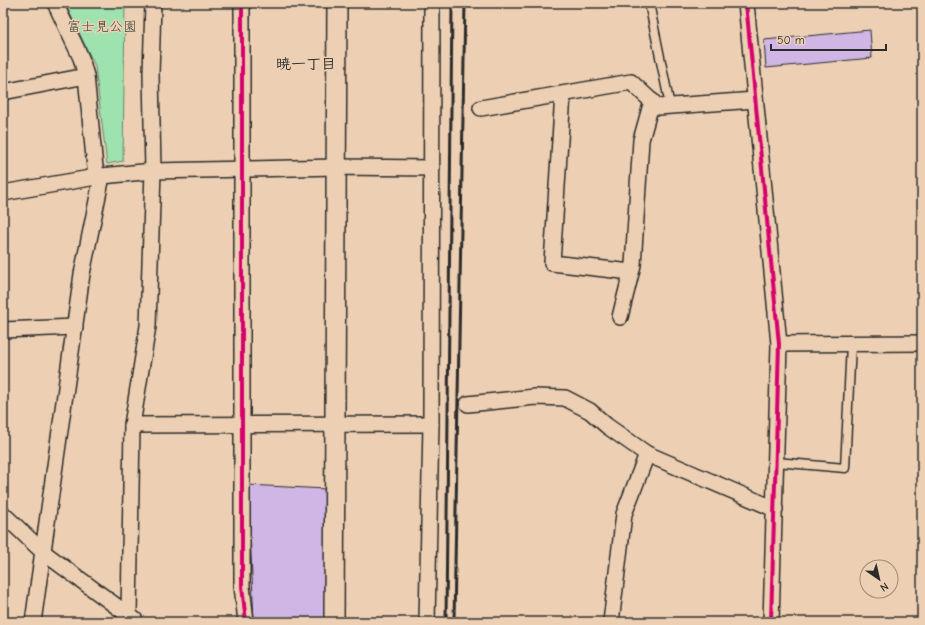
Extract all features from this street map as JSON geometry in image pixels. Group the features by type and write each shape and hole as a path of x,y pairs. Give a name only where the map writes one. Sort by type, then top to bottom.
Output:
{"street":[{"path":"33,622 74,327 99,177 86,76 81,58 55,3"},
{"path":"133,619 132,425 148,326 153,171 151,74 153,3"},
{"path":"242,3 242,586 246,622"},
{"path":"334,622 334,425 337,167 336,3"},
{"path":"427,622 431,424 432,3"},
{"path":"746,3 779,344 771,622"},
{"path":"3,92 86,76"},
{"path":"481,108 631,82 658,106 755,100"},
{"path":"563,94 552,263 631,272"},
{"path":"620,317 633,265 641,140 652,101"},
{"path":"3,193 99,177 153,171 337,167 432,168"},
{"path":"3,330 74,327"},
{"path":"779,344 922,343"},
{"path":"468,404 535,397 565,398 590,411 607,426 647,454 775,509"},
{"path":"132,425 431,424"},
{"path":"611,622 624,514 647,454"},
{"path":"3,514 43,552 133,619"}],"lane":[{"path":"649,3 670,106"},
{"path":"776,462 845,468 851,344"}],"green space":[{"name":"富士見公園","path":"65,3 125,3 123,161 107,164 95,66"}],"building":[{"path":"870,30 872,58 766,68 764,40"},
{"path":"248,485 326,489 328,622 254,622"}],"railway":[{"path":"446,622 452,3"},
{"path":"454,622 465,3"}],"cycle path":[{"path":"242,3 242,586 246,622"},
{"path":"746,3 779,344 771,622"}],"district":[{"name":"暁一丁目","path":"306,64"}]}
